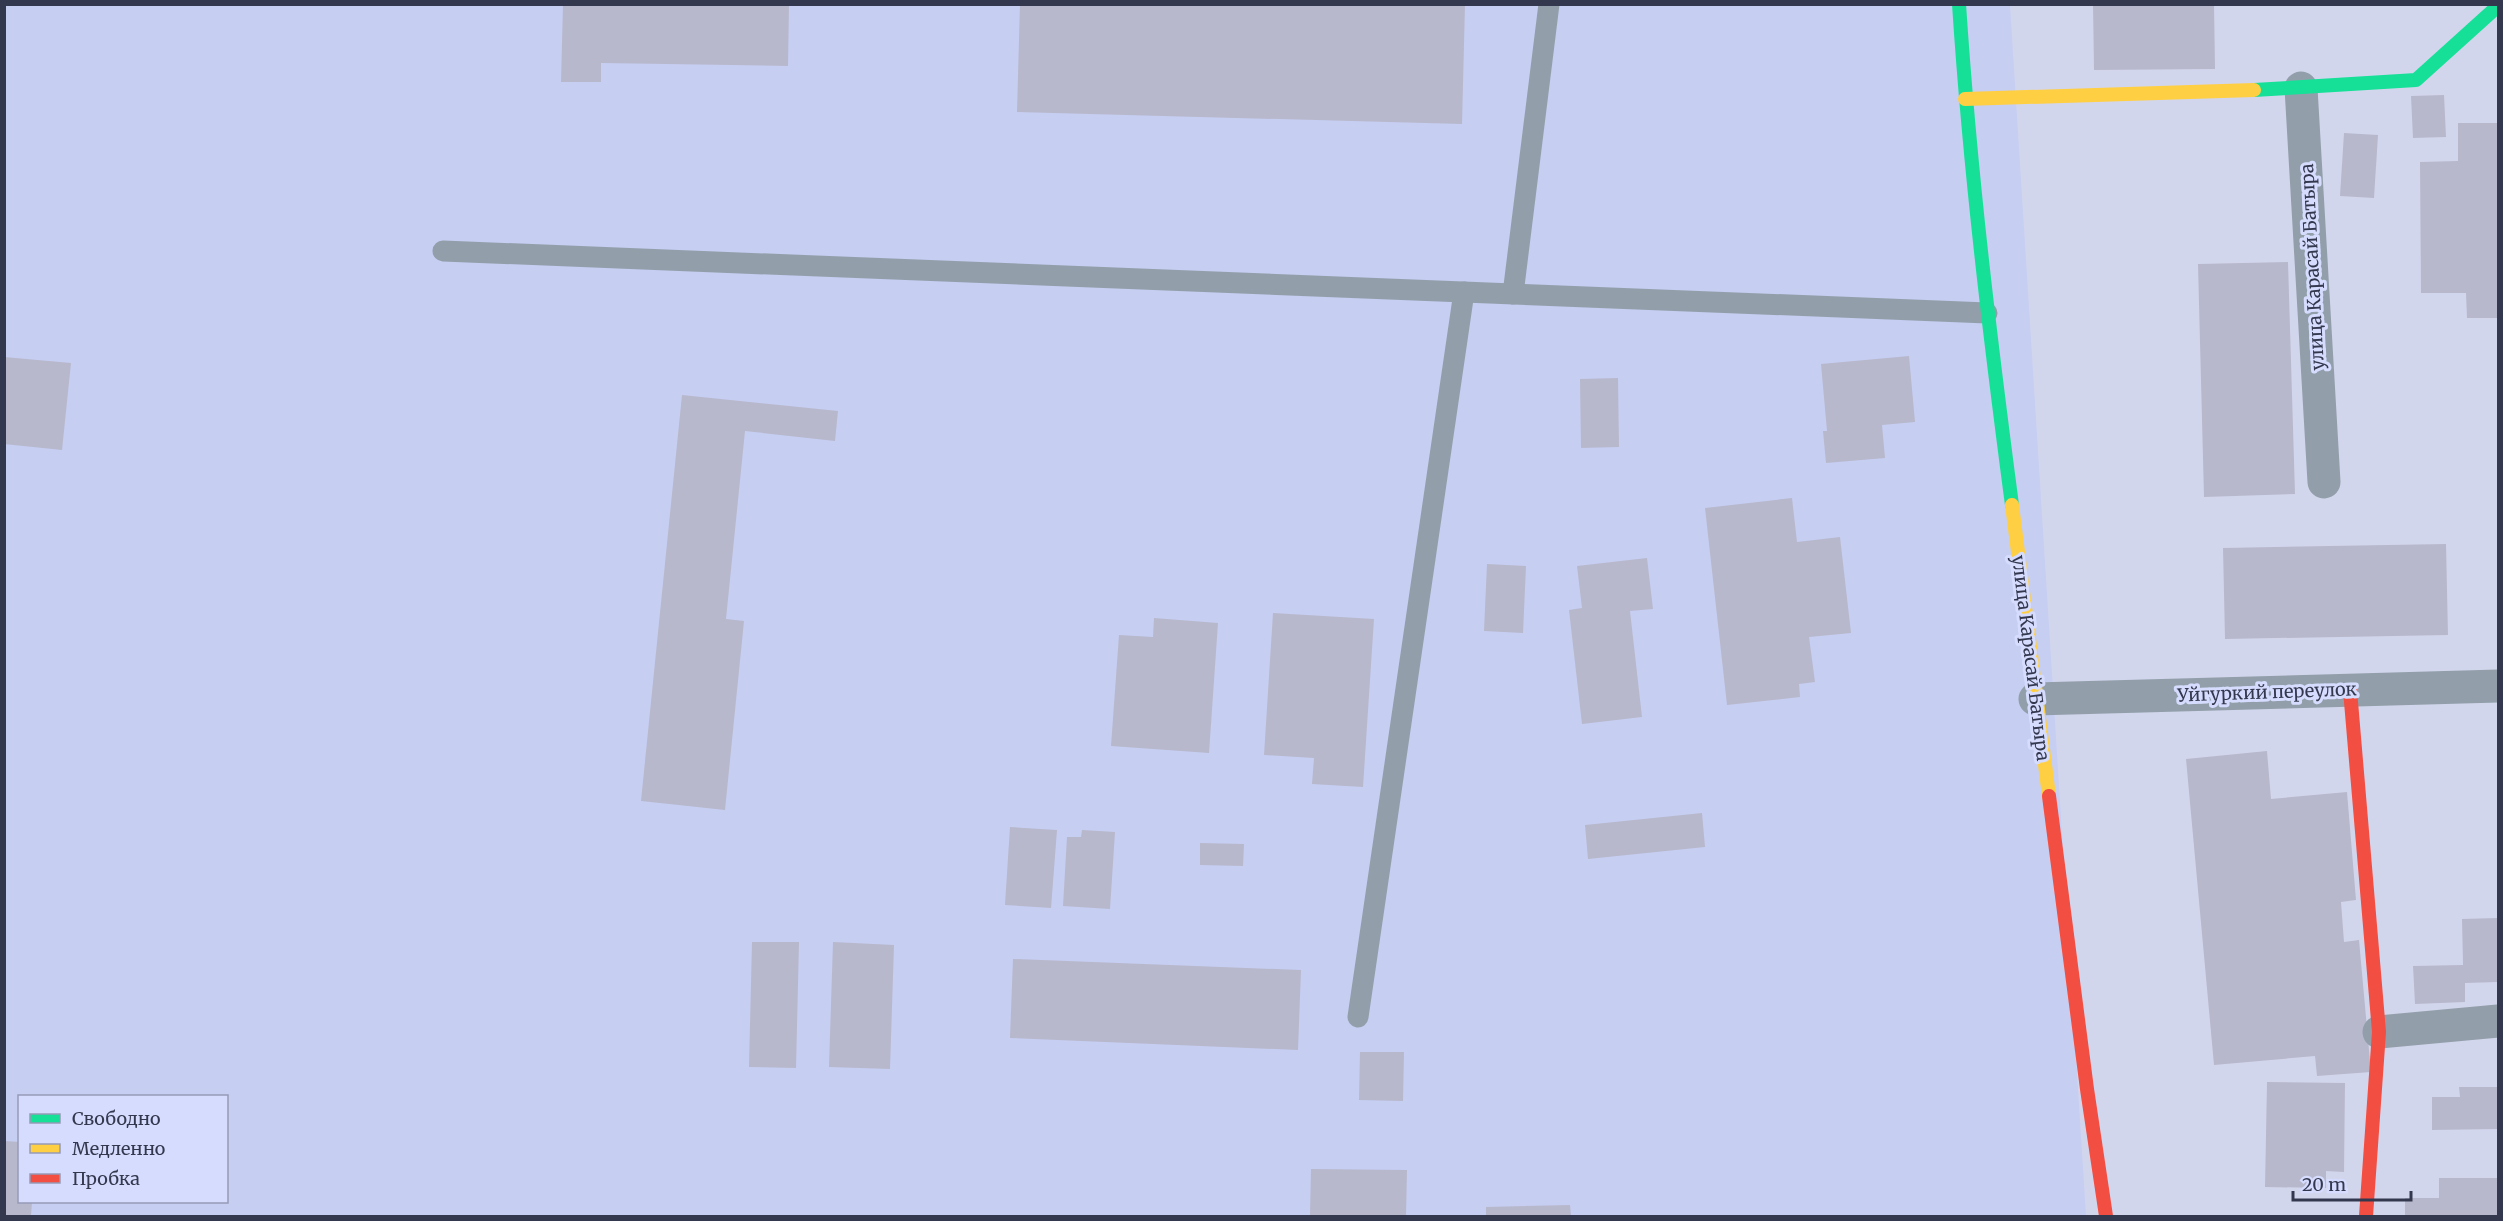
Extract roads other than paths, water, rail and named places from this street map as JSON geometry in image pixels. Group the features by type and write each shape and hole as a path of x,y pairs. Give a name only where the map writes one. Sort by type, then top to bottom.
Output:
{"main road":[{"name":"улица Карасай Батыра","path":"1959,4 1965,99 1987,313 2085,1078 2106,1216"},
{"path":"1965,99 2301,88 2416,80 2499,6"},
{"path":"2350,690 2379,1032 2366,1216"}],"street":[{"name":"улица Карасай Батыра","path":"2301,88 2324,483"},
{"name":"Уйгуркий переулок","path":"2036,699 2499,686"},
{"path":"2379,1032 2499,1021"}],"lane":[{"path":"1513,294 1548,4"},
{"path":"442,251 1987,313"},
{"path":"1358,1017 1464,292"}]}
